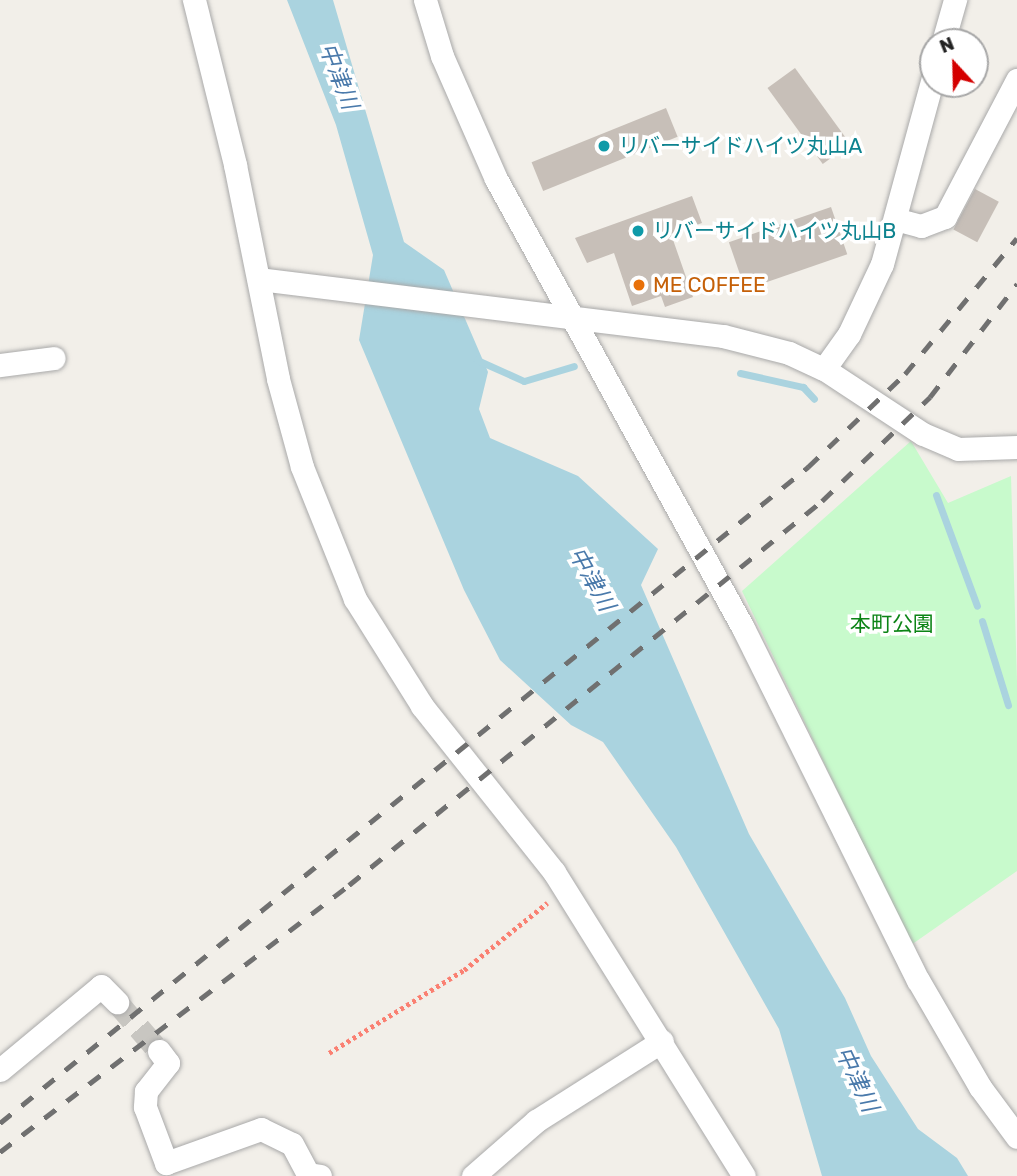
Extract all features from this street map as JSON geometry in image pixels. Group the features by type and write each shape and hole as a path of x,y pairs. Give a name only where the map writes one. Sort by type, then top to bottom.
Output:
{"street":[{"path":"194,0 259,279 278,379 302,467 355,599 422,706 565,890 662,1041 744,1176"},
{"path":"425,0 442,56 496,179 743,628 918,980 980,1087 1017,1138"},
{"path":"947,28 955,0"},
{"path":"895,219 920,226 945,217 1017,80"},
{"path":"824,369 864,305 895,219 928,98"},
{"path":"259,279 723,336 789,353 824,369 947,444 994,451 1017,447"},
{"path":"0,365 54,358"},
{"path":"0,1070 101,986 117,1002"},
{"path":"473,1176 536,1121 662,1041"},
{"path":"159,1051 168,1063 146,1091 145,1107 161,1170 261,1129 292,1144 308,1174 320,1176"}],"path":[{"path":"329,1053 464,971 565,890"}],"green space":[{"name":"本町公園","path":"911,441 948,503 1011,476 1017,681 1017,871 911,945 742,591"}],"water":[{"name":"中津川","path":"287,0 333,0 404,242 444,270 488,372 479,409 490,438 578,476 658,549 641,585 749,834 845,998 871,1056 918,1129 957,1158 968,1176 822,1176 779,1029 676,847 603,742 571,725 500,660 464,590 359,340 373,255 336,125"}],"building":[{"path":"795,68 850,144 823,164 767,88"},
{"name":"リバーサイドハイツ丸山A","path":"666,108 678,137 543,191 532,162"},
{"path":"975,189 999,202 977,242 953,230"},
{"path":"692,196 702,223 671,234 693,297 665,307 661,296 632,306 614,253 587,263 575,238"},
{"path":"831,207 847,254 745,289 729,242"}],"waterway":[{"path":"477,360 524,381 574,366"},
{"path":"740,373 803,387 814,399"},
{"path":"936,495 977,606"},
{"path":"982,621 1008,705"}],"tunnel":[{"path":"117,1002 159,1051"}],"railway":[{"path":"0,1123 808,467 905,374 1017,238"},
{"path":"0,1152 349,885 822,501 930,397 1017,284"}],"place":[{"name":"リバーサイドハイツ丸山A","path":"604,146"},
{"name":"リバーサイドハイツ丸山B","path":"638,231"},
{"name":"ME COFFEE","path":"639,285"}]}
